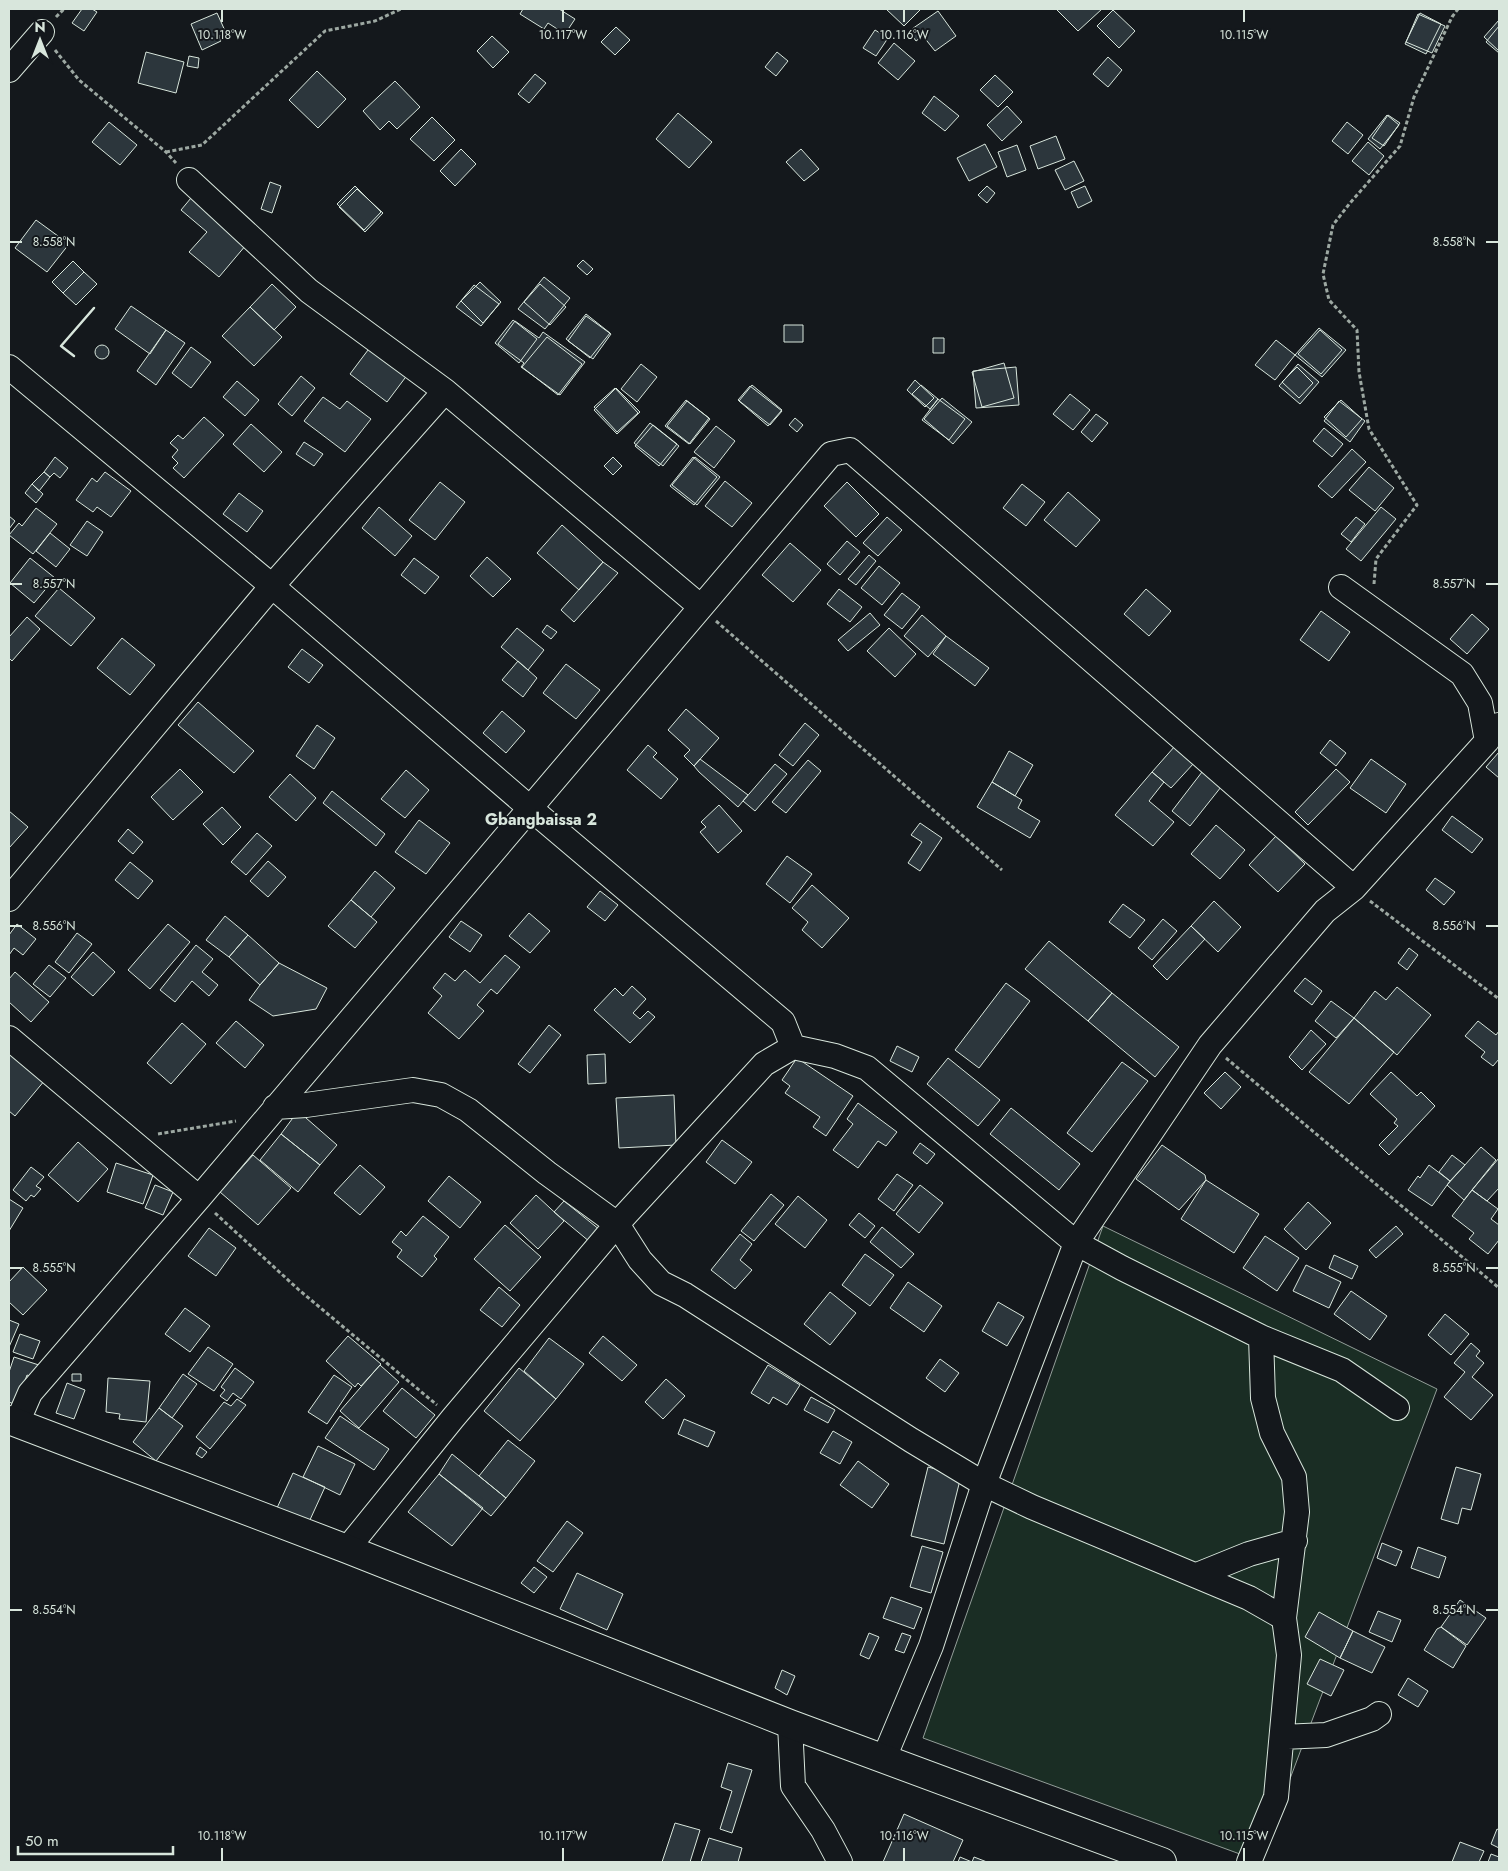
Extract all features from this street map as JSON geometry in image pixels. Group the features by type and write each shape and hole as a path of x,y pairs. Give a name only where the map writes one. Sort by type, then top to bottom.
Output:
{"highway":[{"path":"13,1421 347,1549 790,1724 1162,1862"}],"street":[{"path":"9,70 42,32"},
{"path":"189,180 309,292 446,391 701,607"},
{"path":"9,367 272,586 783,1022 793,1047"},
{"path":"9,899 272,586 446,391"},
{"path":"13,1421 30,1393 199,1198 831,454 850,450 1354,888"},
{"path":"884,1758 932,1646 984,1484 1076,1243 1210,1045 1326,911 1354,888 1493,733 1480,703 1462,674 1341,587"},
{"path":"9,1038 199,1198"},
{"path":"347,1549 453,1418 617,1224 764,1064 793,1047 835,1056 867,1068 1076,1243 1261,1337 1342,1370 1397,1408"},
{"path":"271,1113 413,1090 441,1095 468,1110 547,1173 617,1224 640,1260 661,1283 685,1295 911,1440 984,1484 1032,1507 1249,1598 1284,1618"},
{"path":"1249,1862 1276,1796 1289,1655 1284,1618 1295,1541 1297,1512 1294,1477 1272,1433 1263,1398 1261,1337"},
{"path":"1197,1576 1249,1554 1295,1541"},
{"path":"1282,1737 1326,1735 1372,1719 1379,1714"},
{"path":"790,1724 793,1786 824,1830 840,1862"}],"path":[{"path":"166,152 202,145 325,31 375,21 401,9"},
{"path":"1372,610 1376,559 1417,505 1369,429 1358,372 1358,330 1329,300 1323,274 1333,225 1400,146 1414,97 1452,17 1458,9"},
{"path":"42,32 79,80 166,152 189,180"},
{"path":"701,607 1002,870"},
{"path":"1354,888 1499,999"},
{"path":"1210,1045 1499,1288"},
{"path":"150,1136 271,1113"},
{"path":"199,1198 299,1290 453,1418"}],"green space":[{"path":"1103,1226 1437,1389 1259,1861 923,1738"}],"building":[{"path":"82,9 92,9 97,12 84,31 72,23"},
{"path":"523,9 559,9 575,19 565,34 548,23 544,29 520,14"},
{"path":"886,9 921,9 904,26"},
{"path":"1056,9 1102,9 1078,31"},
{"path":"1113,10 1135,31 1119,48 1097,26"},
{"path":"938,11 956,36 935,51 923,36 916,41 909,31"},
{"path":"217,13 226,33 219,36 221,41 202,50 191,24"},
{"path":"1420,13 1441,24 1426,54 1405,44"},
{"path":"1418,14 1445,26 1432,53 1406,42"},
{"path":"1499,20 1499,51 1484,37"},
{"path":"1499,26 1499,53 1486,42"},
{"path":"616,27 630,40 615,55 601,42"},
{"path":"875,30 888,38 876,56 863,48"},
{"path":"492,36 509,52 493,68 477,51"},
{"path":"894,43 915,61 898,80 878,63"},
{"path":"146,52 184,62 176,93 138,83"},
{"path":"777,52 788,61 776,76 765,67"},
{"path":"189,56 199,58 198,68 187,66"},
{"path":"1108,57 1122,70 1108,87 1093,74"},
{"path":"317,71 346,99 318,128 289,100"},
{"path":"535,74 546,83 529,103 518,94"},
{"path":"995,75 1013,92 998,107 980,90"},
{"path":"395,81 420,107 397,129 389,121 380,130 363,111"},
{"path":"934,96 959,116 945,131 922,113"},
{"path":"1007,106 1022,122 1002,141 987,125"},
{"path":"678,113 712,142 689,168 656,139"},
{"path":"1387,115 1399,125 1380,149 1368,139"},
{"path":"1388,115 1400,123 1384,146 1372,138"},
{"path":"432,117 455,140 434,161 410,139"},
{"path":"109,122 137,145 120,165 92,142"},
{"path":"1347,122 1363,135 1348,154 1332,141"},
{"path":"1056,136 1065,159 1038,169 1030,146"},
{"path":"1368,142 1384,156 1369,175 1352,161"},
{"path":"985,144 997,167 969,181 957,158"},
{"path":"1017,145 1026,170 1007,177 998,152"},
{"path":"461,149 476,164 455,186 440,171"},
{"path":"801,149 819,169 804,181 786,162"},
{"path":"1074,161 1084,181 1065,190 1055,170"},
{"path":"270,182 281,186 272,213 261,209"},
{"path":"355,186 381,212 364,230 337,204"},
{"path":"987,186 995,193 987,203 978,195"},
{"path":"1085,186 1092,201 1078,208 1071,192"},
{"path":"357,189 383,213 365,232 339,207"},
{"path":"191,198 246,245 219,277 189,252 207,232 181,210"},
{"path":"36,220 69,244 47,272 15,248"},
{"path":"583,260 593,269 587,275 577,266"},
{"path":"73,261 84,272 63,293 52,282"},
{"path":"84,272 97,284 76,305 63,293"},
{"path":"544,277 570,298 545,329 518,309"},
{"path":"480,282 501,302 483,323 461,301"},
{"path":"272,284 296,307 274,330 250,307"},
{"path":"540,284 566,307 550,325 524,302"},
{"path":"474,285 499,304 481,326 456,307"},
{"path":"131,306 166,330 150,354 115,329"},
{"path":"250,307 282,337 254,366 222,336"},
{"path":"586,314 610,333 590,358 566,339"},
{"path":"586,316 611,334 593,359 568,341"},
{"path":"513,320 537,339 519,363 495,343"},
{"path":"515,321 539,338 543,332 585,362 560,395 521,367 524,363 498,344"},
{"path":"784,325 803,325 803,342 784,342"},
{"path":"1319,328 1346,350 1322,377 1295,355"},
{"path":"166,330 185,343 156,385 137,371"},
{"path":"1320,330 1342,350 1321,374 1298,354"},
{"path":"547,337 582,364 558,395 522,367"},
{"path":"933,338 944,338 944,353 933,353"},
{"path":"1276,340 1295,355 1275,380 1255,365"},
{"path":"102,345 107,347 109,352 107,357 102,359 97,357 95,352 97,347"},
{"path":"371,346 408,374 387,402 350,374"},
{"path":"191,347 211,362 191,388 172,373"},
{"path":"1004,363 1014,398 982,407 972,372"},
{"path":"641,364 657,377 637,402 621,389"},
{"path":"1298,364 1319,382 1300,404 1279,386"},
{"path":"1016,367 1019,405 976,408 973,371"},
{"path":"1297,367 1313,383 1299,398 1282,382"},
{"path":"301,376 315,388 292,416 278,404"},
{"path":"915,380 934,398 925,407 907,390"},
{"path":"237,381 259,400 245,416 223,397"},
{"path":"752,385 782,410 768,426 739,401"},
{"path":"921,385 938,399 930,409 912,394"},
{"path":"750,386 782,411 770,425 738,400"},
{"path":"615,388 638,413 617,432 594,407"},
{"path":"616,388 640,412 617,434 594,410"},
{"path":"1070,394 1090,410 1073,430 1053,414"},
{"path":"323,397 340,409 347,401 371,419 345,452 304,421"},
{"path":"942,398 972,422 953,444 924,419"},
{"path":"938,399 965,419 949,440 922,420"},
{"path":"686,400 709,418 689,444 665,426"},
{"path":"1341,400 1362,419 1346,437 1324,417"},
{"path":"687,401 710,419 690,444 667,426"},
{"path":"1339,401 1365,421 1350,442 1324,421"},
{"path":"1096,414 1108,423 1092,442 1081,432"},
{"path":"204,417 224,435 184,478 173,468 178,463 172,457 178,450 170,443 178,435 183,439"},
{"path":"795,418 803,425 797,432 789,425"},
{"path":"650,423 679,446 663,466 634,443"},
{"path":"251,424 282,452 264,472 233,444"},
{"path":"653,425 677,444 659,466 635,446"},
{"path":"716,426 735,441 714,468 694,452"},
{"path":"1324,428 1343,444 1332,457 1313,441"},
{"path":"304,442 323,454 314,466 296,454"},
{"path":"1352,449 1366,462 1332,498 1318,486"},
{"path":"55,457 68,468 60,478 54,473 50,477 44,472"},
{"path":"613,457 622,466 613,475 604,466"},
{"path":"693,457 717,477 694,505 670,486"},
{"path":"695,457 720,477 697,505 672,485"},
{"path":"1369,467 1394,488 1375,511 1349,490"},
{"path":"44,472 50,477 39,491 32,484"},
{"path":"105,472 131,491 111,517 97,507 93,512 76,500 92,478 97,482"},
{"path":"725,481 752,503 732,527 705,506"},
{"path":"440,482 465,502 435,540 409,520"},
{"path":"847,482 879,514 856,537 824,506"},
{"path":"32,484 43,494 36,503 25,493"},
{"path":"1022,484 1045,502 1026,526 1003,508"},
{"path":"1068,492 1100,520 1076,547 1044,520"},
{"path":"239,493 263,511 247,532 223,514"},
{"path":"379,507 412,536 395,556 362,528"},
{"path":"1381,507 1396,519 1361,561 1346,549"},
{"path":"36,508 57,524 33,554 9,535 19,523 22,526"},
{"path":"9,516 15,521 9,529"},
{"path":"887,517 902,530 878,556 863,543"},
{"path":"1356,517 1365,524 1351,542 1341,534"},
{"path":"87,521 103,532 87,556 70,545"},
{"path":"562,525 603,562 579,590 537,553"},
{"path":"50,533 70,549 56,567 36,551"},
{"path":"847,541 860,552 840,575 827,564"},
{"path":"790,543 821,570 793,602 762,575"},
{"path":"869,555 876,561 856,585 848,579"},
{"path":"487,557 511,579 493,597 470,576"},
{"path":"30,558 55,578 34,603 10,583"},
{"path":"414,558 439,577 425,594 401,575"},
{"path":"603,562 618,573 574,622 561,610"},
{"path":"879,566 900,583 882,605 861,588"},
{"path":"59,588 95,618 71,646 35,616"},
{"path":"839,589 862,607 850,622 827,604"},
{"path":"1146,589 1171,611 1149,636 1124,614"},
{"path":"902,593 920,607 902,629 884,615"},
{"path":"1321,611 1350,632 1329,661 1300,640"},
{"path":"870,613 880,625 848,651 838,640"},
{"path":"1472,614 1489,629 1467,654 1450,639"},
{"path":"922,615 946,636 928,657 904,636"},
{"path":"27,617 40,629 12,661 9,658 9,637"},
{"path":"547,625 557,632 551,639 542,632"},
{"path":"517,628 544,650 528,670 501,647"},
{"path":"889,628 916,654 895,677 867,651"},
{"path":"946,636 989,668 975,686 933,654"},
{"path":"122,638 155,665 130,695 97,668"},
{"path":"302,649 323,665 309,683 288,667"},
{"path":"518,661 537,678 523,697 502,680"},
{"path":"566,664 600,690 576,719 543,693"},
{"path":"198,702 254,751 234,773 178,725"},
{"path":"686,709 719,738 694,766 684,756 690,750 668,730"},
{"path":"502,711 525,731 506,753 483,733"},
{"path":"805,723 819,735 793,766 779,755"},
{"path":"317,725 335,738 314,769 296,756"},
{"path":"1330,740 1346,753 1336,766 1320,753"},
{"path":"648,745 657,753 653,757 678,779 661,799 627,770"},
{"path":"1175,746 1194,763 1171,788 1152,772"},
{"path":"1009,751 1033,765 1015,796 992,782"},
{"path":"1499,752 1499,778 1486,767"},
{"path":"700,759 748,795 738,807 694,766"},
{"path":"1371,759 1406,784 1386,813 1350,788"},
{"path":"808,760 821,771 786,813 772,802"},
{"path":"775,764 787,774 755,811 743,801"},
{"path":"180,769 203,792 173,820 151,797"},
{"path":"1336,769 1350,782 1308,825 1295,812"},
{"path":"406,770 429,790 405,818 381,799"},
{"path":"1152,772 1164,782 1149,801 1174,822 1153,846 1115,815"},
{"path":"1202,772 1221,787 1190,826 1172,811"},
{"path":"290,774 316,798 296,821 269,797"},
{"path":"992,782 1022,800 1018,808 1040,821 1030,838 977,807"},
{"path":"332,791 385,834 376,846 323,803"},
{"path":"719,805 742,831 718,853 700,832 706,827 701,822"},
{"path":"222,807 241,827 223,845 203,824"},
{"path":"9,811 28,827 9,848"},
{"path":"1452,816 1483,839 1472,853 1442,830"},
{"path":"419,820 450,843 426,874 395,852"},
{"path":"920,823 942,838 920,871 908,863 922,842 911,835"},
{"path":"1216,825 1245,850 1220,879 1191,854"},
{"path":"128,829 143,842 133,854 118,841"},
{"path":"257,833 272,846 246,875 231,862"},
{"path":"1276,836 1305,864 1278,892 1249,865"},
{"path":"787,856 812,874 790,903 766,884"},
{"path":"268,861 286,877 268,897 250,881"},
{"path":"130,862 153,881 138,899 115,880"},
{"path":"375,871 395,888 371,917 351,900"},
{"path":"1435,878 1455,892 1444,905 1426,890"},
{"path":"812,885 849,918 822,948 802,930 808,922 792,908"},
{"path":"600,891 618,905 605,921 587,907"},
{"path":"351,900 377,922 355,948 328,926"},
{"path":"1214,901 1241,927 1218,952 1191,926"},
{"path":"1123,904 1145,920 1130,938 1109,922"},
{"path":"529,913 550,931 530,953 509,936"},
{"path":"225,916 248,935 229,957 206,940"},
{"path":"1163,919 1177,931 1152,960 1138,948"},
{"path":"461,921 482,935 470,952 449,937"},
{"path":"17,924 36,939 23,955 14,948 9,955 9,935"},
{"path":"168,924 190,942 150,989 128,970"},
{"path":"1191,926 1205,939 1167,980 1153,966"},
{"path":"77,933 92,944 69,973 55,962"},
{"path":"248,935 279,963 260,985 229,957"},
{"path":"1049,941 1112,993 1088,1021 1025,969"},
{"path":"196,945 213,959 202,972 218,985 209,996 192,981 175,1002 160,990"},
{"path":"1409,948 1418,955 1407,970 1398,963"},
{"path":"93,952 115,972 93,996 71,977"},
{"path":"505,955 520,967 497,994 491,989 477,1005 484,1011 459,1039 428,1013 442,996 433,988 445,973 455,981 465,970 480,983"},
{"path":"279,963 327,988 316,1009 273,1016 249,1000"},
{"path":"49,965 66,978 50,997 33,984"},
{"path":"15,972 49,1002 31,1022 9,1002 9,979"},
{"path":"1305,978 1322,991 1312,1005 1294,991"},
{"path":"1006,983 1030,1001 979,1068 955,1050"},
{"path":"632,986 646,999 633,1013 640,1019 648,1011 655,1017 630,1043 594,1010 615,988 623,996"},
{"path":"1397,987 1431,1015 1397,1055 1354,1018 1375,991 1386,1000"},
{"path":"1112,993 1179,1047 1155,1077 1088,1021"},
{"path":"1331,1001 1354,1018 1336,1038 1315,1021"},
{"path":"1354,1018 1394,1052 1349,1104 1309,1072"},
{"path":"236,1021 264,1045 245,1068 216,1043"},
{"path":"1478,1021 1496,1035 1499,1031 1499,1059 1493,1066 1481,1057 1485,1052 1465,1036"},
{"path":"182,1023 206,1044 171,1084 147,1063"},
{"path":"549,1025 561,1035 530,1073 518,1064"},
{"path":"1311,1030 1326,1044 1302,1070 1289,1057"},
{"path":"897,1046 919,1057 912,1072 890,1061"},
{"path":"9,1051 45,1080 15,1116 9,1111"},
{"path":"605,1054 606,1083 588,1084 587,1055"},
{"path":"797,1058 853,1096 826,1136 813,1127 820,1117 785,1093 790,1086 782,1080"},
{"path":"948,1058 1000,1100 978,1126 927,1084"},
{"path":"1122,1062 1148,1081 1092,1152 1067,1133"},
{"path":"1225,1072 1241,1087 1221,1109 1204,1093"},
{"path":"1391,1072 1417,1096 1421,1092 1435,1106 1389,1155 1379,1145 1398,1126 1394,1123 1397,1119 1370,1094"},
{"path":"674,1095 676,1145 619,1148 616,1098"},
{"path":"858,1103 897,1132 886,1146 878,1141 858,1168 833,1150 853,1124 847,1119"},
{"path":"1011,1108 1080,1164 1059,1190 990,1134"},
{"path":"298,1111 337,1145 320,1165 281,1134"},
{"path":"281,1134 320,1165 298,1192 260,1160"},
{"path":"722,1140 752,1162 735,1184 706,1162"},
{"path":"78,1142 108,1169 78,1202 48,1175"},
{"path":"920,1143 935,1154 927,1164 913,1153"},
{"path":"1162,1145 1205,1175 1206,1180 1179,1210 1136,1179"},
{"path":"1481,1147 1496,1160 1464,1200 1447,1185"},
{"path":"253,1155 291,1188 258,1225 220,1192"},
{"path":"1452,1155 1465,1165 1450,1181 1439,1172"},
{"path":"1499,1158 1499,1188 1487,1201 1472,1190"},
{"path":"116,1163 153,1175 143,1204 107,1192"},
{"path":"360,1165 385,1187 360,1215 334,1193"},
{"path":"1429,1165 1450,1181 1432,1206 1408,1190"},
{"path":"31,1167 44,1177 36,1186 41,1189 34,1197 31,1195 26,1201 13,1190"},
{"path":"897,1174 913,1185 894,1211 878,1199"},
{"path":"449,1176 481,1202 460,1228 428,1201"},
{"path":"1206,1180 1259,1214 1234,1253 1181,1219"},
{"path":"155,1185 173,1192 163,1215 145,1208"},
{"path":"920,1185 943,1203 919,1233 896,1214"},
{"path":"1472,1190 1498,1209 1491,1219 1499,1225 1499,1240 1488,1254 1469,1239 1474,1233 1452,1216"},
{"path":"771,1194 784,1205 754,1241 741,1231"},
{"path":"536,1195 564,1221 538,1249 510,1223"},
{"path":"798,1196 827,1220 805,1248 775,1224"},
{"path":"9,1199 23,1208 9,1231"},
{"path":"564,1201 600,1230 590,1242 554,1212"},
{"path":"1308,1202 1331,1223 1306,1250 1284,1229"},
{"path":"859,1213 875,1226 865,1238 849,1225"},
{"path":"423,1216 449,1237 434,1256 437,1259 422,1277 397,1257 402,1250 392,1242 401,1231 406,1236"},
{"path":"505,1225 541,1257 510,1291 474,1259"},
{"path":"1396,1226 1403,1234 1376,1258 1369,1250"},
{"path":"882,1227 914,1254 901,1268 870,1242"},
{"path":"209,1228 236,1248 216,1276 188,1256"},
{"path":"740,1234 752,1244 740,1260 752,1270 735,1289 711,1270"},
{"path":"1265,1236 1299,1258 1277,1291 1243,1268"},
{"path":"865,1254 894,1275 870,1306 842,1285"},
{"path":"1334,1255 1358,1266 1352,1279 1329,1268"},
{"path":"1306,1265 1341,1282 1329,1308 1293,1291"},
{"path":"23,1267 47,1290 23,1315 9,1302 9,1282"},
{"path":"908,1282 942,1306 924,1332 890,1308"},
{"path":"499,1287 520,1305 502,1327 480,1310"},
{"path":"1351,1291 1387,1316 1370,1340 1334,1314"},
{"path":"830,1292 856,1313 830,1345 804,1324"},
{"path":"998,1302 1024,1317 1007,1346 982,1331"},
{"path":"185,1308 210,1326 190,1352 165,1334"},
{"path":"1445,1314 1469,1334 1451,1355 1428,1335"},
{"path":"9,1320 19,1324 9,1347"},
{"path":"20,1334 40,1341 33,1359 13,1352"},
{"path":"348,1336 381,1364 361,1386 358,1383 355,1387 326,1361"},
{"path":"603,1336 637,1365 622,1381 589,1353"},
{"path":"549,1338 584,1364 556,1399 524,1371"},
{"path":"1471,1343 1480,1351 1476,1356 1484,1363 1472,1377 1493,1395 1471,1420 1444,1397 1465,1372 1454,1363"},
{"path":"208,1347 233,1364 214,1391 188,1374"},
{"path":"14,1357 42,1366 37,1379 27,1375 16,1405 9,1402 9,1372"},
{"path":"940,1359 959,1373 945,1392 926,1378"},
{"path":"380,1365 399,1382 359,1428 340,1411"},
{"path":"768,1365 800,1385 787,1405 773,1397 769,1404 751,1393"},
{"path":"235,1368 254,1382 241,1399 233,1393 227,1401 220,1396 225,1390 221,1387"},
{"path":"519,1368 556,1399 520,1441 484,1411"},
{"path":"72,1374 81,1374 81,1381 72,1381"},
{"path":"183,1374 197,1384 172,1418 159,1408"},
{"path":"334,1375 352,1387 327,1424 308,1412"},
{"path":"108,1378 150,1381 146,1422 119,1419 120,1414 106,1412"},
{"path":"666,1379 685,1396 663,1419 645,1402"},
{"path":"67,1383 85,1390 74,1419 56,1413"},
{"path":"402,1388 435,1415 416,1438 383,1411"},
{"path":"811,1397 835,1410 828,1423 804,1410"},
{"path":"237,1399 246,1405 210,1449 196,1437 224,1402 231,1406"},
{"path":"159,1408 183,1426 156,1461 133,1442"},
{"path":"340,1416 389,1449 374,1470 325,1438"},
{"path":"684,1419 715,1432 708,1447 678,1434"},
{"path":"833,1431 852,1442 840,1464 820,1453"},
{"path":"508,1440 535,1461 506,1498 479,1476"},
{"path":"318,1446 355,1464 340,1495 303,1477"},
{"path":"200,1447 207,1452 202,1458 196,1454"},
{"path":"452,1454 506,1498 491,1516 439,1474"},
{"path":"858,1461 889,1484 872,1508 840,1485"},
{"path":"928,1467 961,1476 944,1544 911,1536"},
{"path":"1456,1467 1481,1474 1471,1510 1462,1508 1458,1524 1441,1519"},
{"path":"293,1473 325,1487 309,1522 277,1508"},
{"path":"439,1474 483,1508 452,1546 408,1512"},
{"path":"567,1521 583,1533 553,1572 537,1561"},
{"path":"1382,1543 1402,1551 1396,1566 1377,1558"},
{"path":"922,1546 943,1552 931,1593 910,1587"},
{"path":"1418,1547 1446,1557 1439,1578 1411,1568"},
{"path":"534,1567 547,1577 534,1593 521,1583"},
{"path":"577,1573 623,1594 607,1630 560,1609"},
{"path":"891,1597 922,1608 914,1629 883,1618"},
{"path":"1460,1600 1486,1618 1467,1645 1441,1627"},
{"path":"1378,1611 1401,1620 1392,1642 1369,1632"},
{"path":"1319,1612 1353,1631 1340,1658 1305,1637"},
{"path":"1441,1627 1466,1646 1453,1668 1424,1650 1437,1629"},
{"path":"1353,1631 1385,1647 1372,1673 1340,1658"},
{"path":"869,1633 879,1637 869,1659 860,1655"},
{"path":"902,1633 911,1636 904,1653 895,1650"},
{"path":"1320,1659 1344,1670 1331,1696 1307,1684"},
{"path":"782,1670 795,1676 787,1695 775,1688"},
{"path":"1408,1678 1428,1691 1418,1707 1398,1695"},
{"path":"728,1763 752,1770 732,1833 720,1829 732,1791 721,1787"},
{"path":"904,1814 963,1840 953,1862 883,1862"},
{"path":"675,1823 700,1830 690,1862 662,1862"},
{"path":"1497,1829 1499,1830 1499,1848 1491,1844"},
{"path":"709,1838 742,1848 738,1862 701,1862"},
{"path":"1460,1842 1484,1851 1479,1862 1452,1862"},
{"path":"1491,1854 1499,1857 1499,1862 1488,1862"},
{"path":"960,1857 972,1862 958,1862"},
{"path":"974,1857 987,1862 972,1862"}],"wall":[{"path":"74,356 61,346 94,308"}],"district":[{"name":"Gbangbaissa 2","path":"541,819"}]}
